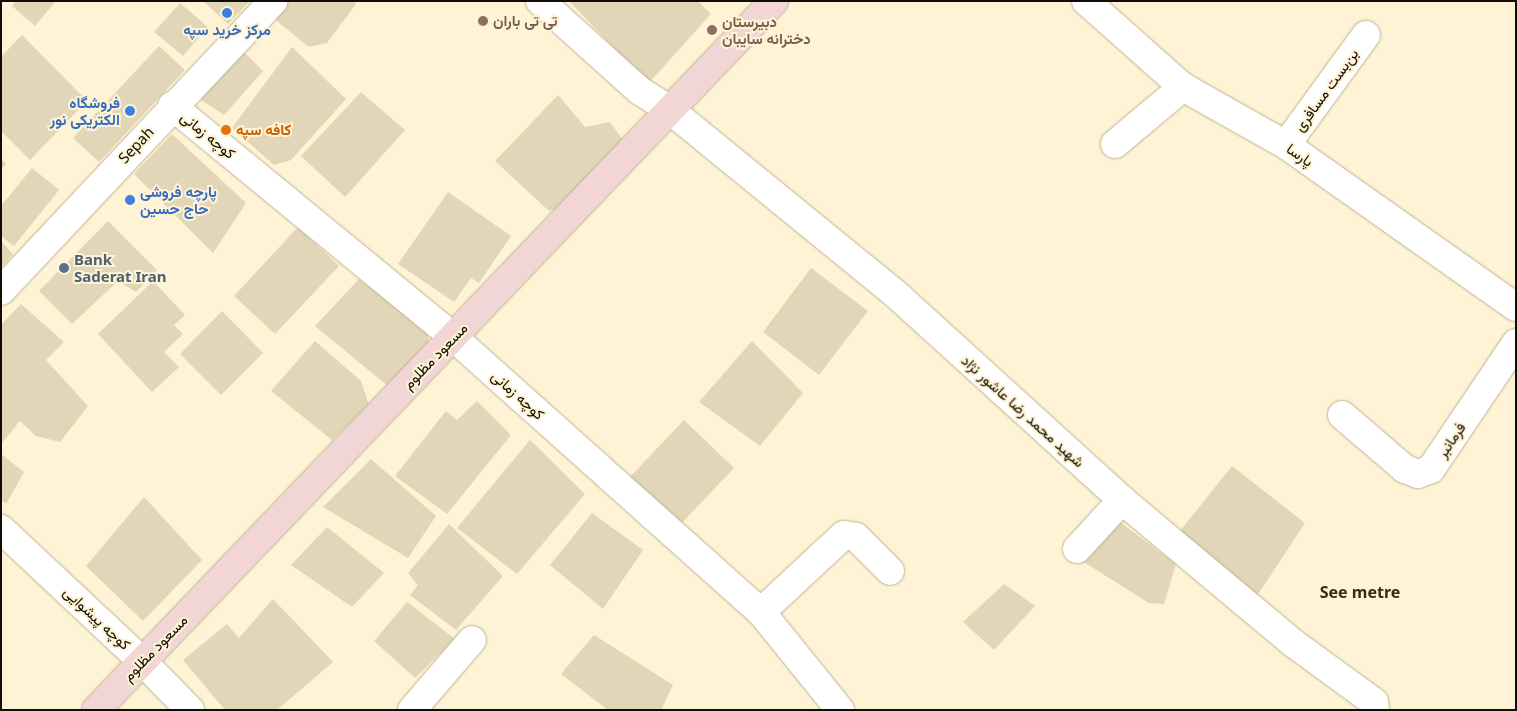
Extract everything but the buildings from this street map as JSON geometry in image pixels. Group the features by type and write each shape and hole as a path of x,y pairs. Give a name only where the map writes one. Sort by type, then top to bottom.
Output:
{"street":[{"name":"Sepah","path":"1,291 172,106 273,1"},
{"name":"شهید محمد رضا عاشور نژاد","path":"540,1 640,92 670,110 898,297 1122,500 1293,643 1374,702 1375,710"},
{"name":"مسعود مظلوم","path":"96,710 774,1"},
{"name":"پارسا","path":"1086,1 1183,87 1286,145 1516,307"},
{"name":"بن‌بست مسافری","path":"1286,145 1366,35"},
{"path":"1115,144 1183,87"},
{"name":"کوچه زمانی","path":"172,106 453,337 761,612 840,710"},
{"name":"فرمانبر","path":"1342,414 1405,469 1418,474 1431,469 1516,343"},
{"path":"1077,549 1122,500"},
{"name":"کوچه پیشوایی","path":"1,529 142,661 190,710"},
{"path":"761,612 844,535 856,537 890,571"},
{"path":"412,710 472,640"}],"place":[{"name":"مرکز خرید سپه","path":"227,13"},
{"name":"تی تی باران","path":"483,21"},
{"name":"دبیرستان دخترانه سایبان","path":"712,30"},
{"name":"فروشگاه الکتریکی نور","path":"130,111"},
{"name":"کافه سپه","path":"226,130"},
{"name":"پارچه فروشی حاج حسین","path":"130,200"},
{"name":"Bank Saderat Iran","path":"64,268"}],"district":[{"name":"See metre","path":"1360,592"}]}
